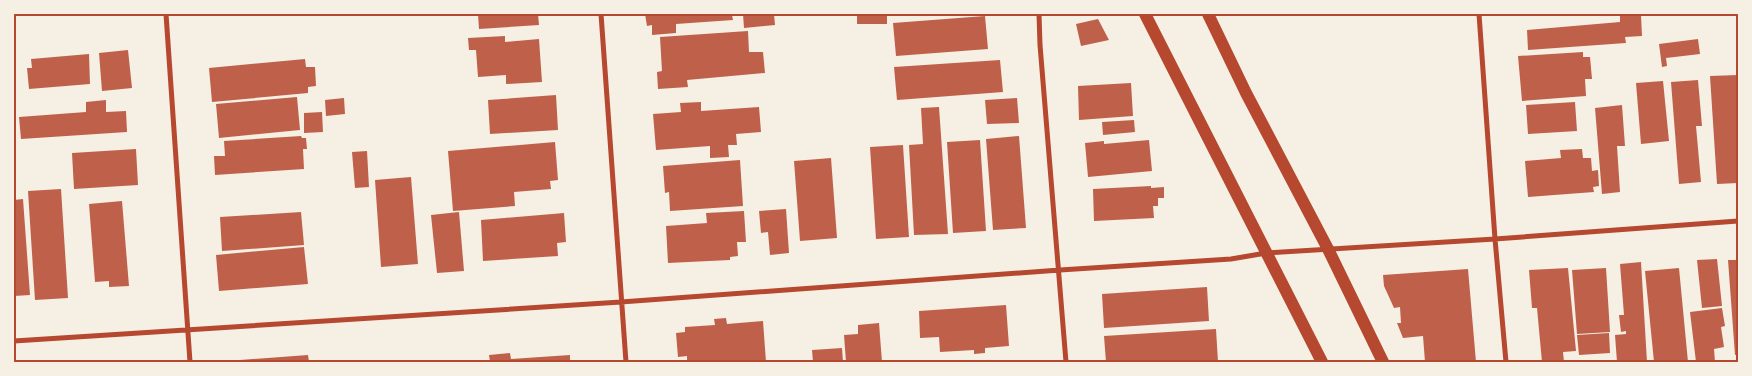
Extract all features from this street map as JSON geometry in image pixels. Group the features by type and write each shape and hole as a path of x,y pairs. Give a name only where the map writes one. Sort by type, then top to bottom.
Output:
{"main road":[{"path":"1145,14 1322,362"},
{"path":"1208,14 1246,93 1328,249 1383,362"}],"street":[{"path":"166,14 190,362"},
{"path":"601,14 626,362"},
{"path":"1039,14 1066,362"},
{"path":"1478,14 1506,362"},
{"path":"14,341 621,302 1231,259 1266,253 1738,222"}],"building":[{"path":"478,14 538,14 539,25 479,29"},
{"path":"645,14 737,15 732,15 733,20 676,24 676,33 652,35 652,25 647,26"},
{"path":"743,14 774,14 775,25 744,28"},
{"path":"857,14 887,14 887,24 857,24"},
{"path":"1641,15 1642,36 1625,37 1626,43 1528,50 1527,30 1620,22 1620,16"},
{"path":"985,16 988,49 896,56 893,23"},
{"path":"1098,19 1109,40 1081,46 1076,24"},
{"path":"748,31 749,52 763,52 765,73 687,80 688,87 658,89 657,72 662,71 660,37"},
{"path":"505,36 505,42 539,39 542,82 506,84 506,75 478,77 476,50 469,50 468,38"},
{"path":"1698,39 1700,54 1666,58 1667,66 1662,67 1659,44"},
{"path":"128,50 132,88 102,91 99,53"},
{"path":"1583,52 1583,57 1590,57 1592,79 1585,79 1586,96 1522,101 1518,56"},
{"path":"89,54 90,84 29,89 27,68 32,68 31,59"},
{"path":"305,59 306,67 315,67 316,86 308,87 308,93 212,102 209,68"},
{"path":"1000,60 1003,92 897,100 894,67"},
{"path":"1738,75 1738,183 1717,184 1710,76"},
{"path":"1698,80 1702,126 1696,126 1701,182 1679,184 1671,82"},
{"path":"1663,81 1669,141 1641,144 1636,83"},
{"path":"1131,83 1133,116 1079,120 1078,86"},
{"path":"556,95 558,130 490,134 488,100"},
{"path":"297,97 300,130 219,138 216,104"},
{"path":"344,98 345,114 326,116 325,100"},
{"path":"1017,98 1019,123 987,124 985,100"},
{"path":"106,100 106,112 126,111 127,132 21,139 19,117 86,112 86,102"},
{"path":"701,102 701,111 759,107 761,132 736,134 737,145 728,145 729,157 710,158 710,146 656,150 653,114 681,112 680,103"},
{"path":"1575,102 1577,131 1528,134 1526,105"},
{"path":"1622,105 1625,146 1617,146 1620,192 1602,194 1595,108"},
{"path":"939,107 948,234 914,235 909,145 923,144 921,108"},
{"path":"322,112 323,132 304,133 304,113"},
{"path":"1134,120 1135,132 1103,135 1102,122"},
{"path":"301,136 306,138 307,149 303,149 304,169 215,175 214,156 225,156 224,141"},
{"path":"1019,136 1026,228 993,230 986,139"},
{"path":"980,140 986,231 953,233 947,142"},
{"path":"1149,140 1152,171 1088,177 1085,143 1104,141 1104,144"},
{"path":"555,142 558,180 550,181 551,189 514,192 515,206 453,211 448,151"},
{"path":"903,145 909,237 876,239 870,147"},
{"path":"136,149 138,185 74,189 72,153"},
{"path":"1582,149 1583,158 1591,158 1592,171 1598,170 1599,186 1593,187 1594,192 1528,197 1525,161 1561,158 1560,150"},
{"path":"367,151 369,187 355,188 352,152"},
{"path":"831,158 837,238 800,241 794,161"},
{"path":"740,160 743,206 670,211 669,192 665,193 663,166"},
{"path":"411,177 418,264 381,267 375,180"},
{"path":"1151,186 1151,188 1164,187 1164,198 1158,198 1158,206 1153,206 1154,218 1094,221 1093,189"},
{"path":"61,189 68,298 35,300 28,191"},
{"path":"23,199 30,295 14,296 14,200"},
{"path":"122,201 129,286 109,287 109,281 95,282 89,204"},
{"path":"786,209 789,253 770,255 768,232 761,233 759,211"},
{"path":"744,211 746,242 737,242 738,256 730,257 730,260 668,263 666,226 707,223 706,213"},
{"path":"301,212 304,245 222,251 220,217"},
{"path":"459,212 464,271 437,273 431,215"},
{"path":"564,213 566,242 557,243 558,256 483,261 481,220"},
{"path":"304,247 308,284 219,291 216,255"},
{"path":"1717,259 1722,306 1702,308 1697,260"},
{"path":"1728,260 1738,260 1738,355 1735,355"},
{"path":"1641,262 1647,362 1617,362 1615,335 1626,334 1626,331 1621,332 1619,315 1624,315 1620,264"},
{"path":"1568,268 1576,351 1563,352 1564,362 1542,362 1537,308 1532,308 1529,270"},
{"path":"1606,268 1610,332 1577,334 1572,270"},
{"path":"1679,268 1688,362 1654,362 1645,271"},
{"path":"1468,269 1476,362 1425,362 1423,336 1403,338 1397,323 1401,323 1400,307 1394,308 1384,286 1383,275"},
{"path":"1207,287 1209,321 1104,328 1102,294"},
{"path":"1006,305 1009,346 985,348 985,353 974,354 974,350 940,352 939,337 920,338 919,311"},
{"path":"1722,308 1725,326 1721,327 1724,347 1714,349 1715,362 1696,362 1690,312"},
{"path":"726,318 727,324 763,321 766,362 687,362 687,356 678,357 676,333 685,332 685,327 715,325 714,319"},
{"path":"879,323 882,362 846,362 844,335 858,334 858,325"},
{"path":"1216,329 1218,362 1106,362 1104,336"},
{"path":"1609,333 1610,353 1579,355 1577,335"},
{"path":"842,348 843,362 813,362 812,350"},
{"path":"510,353 511,359 570,355 570,362 490,362 489,355"},
{"path":"308,355 309,362 240,362 240,360"}]}
